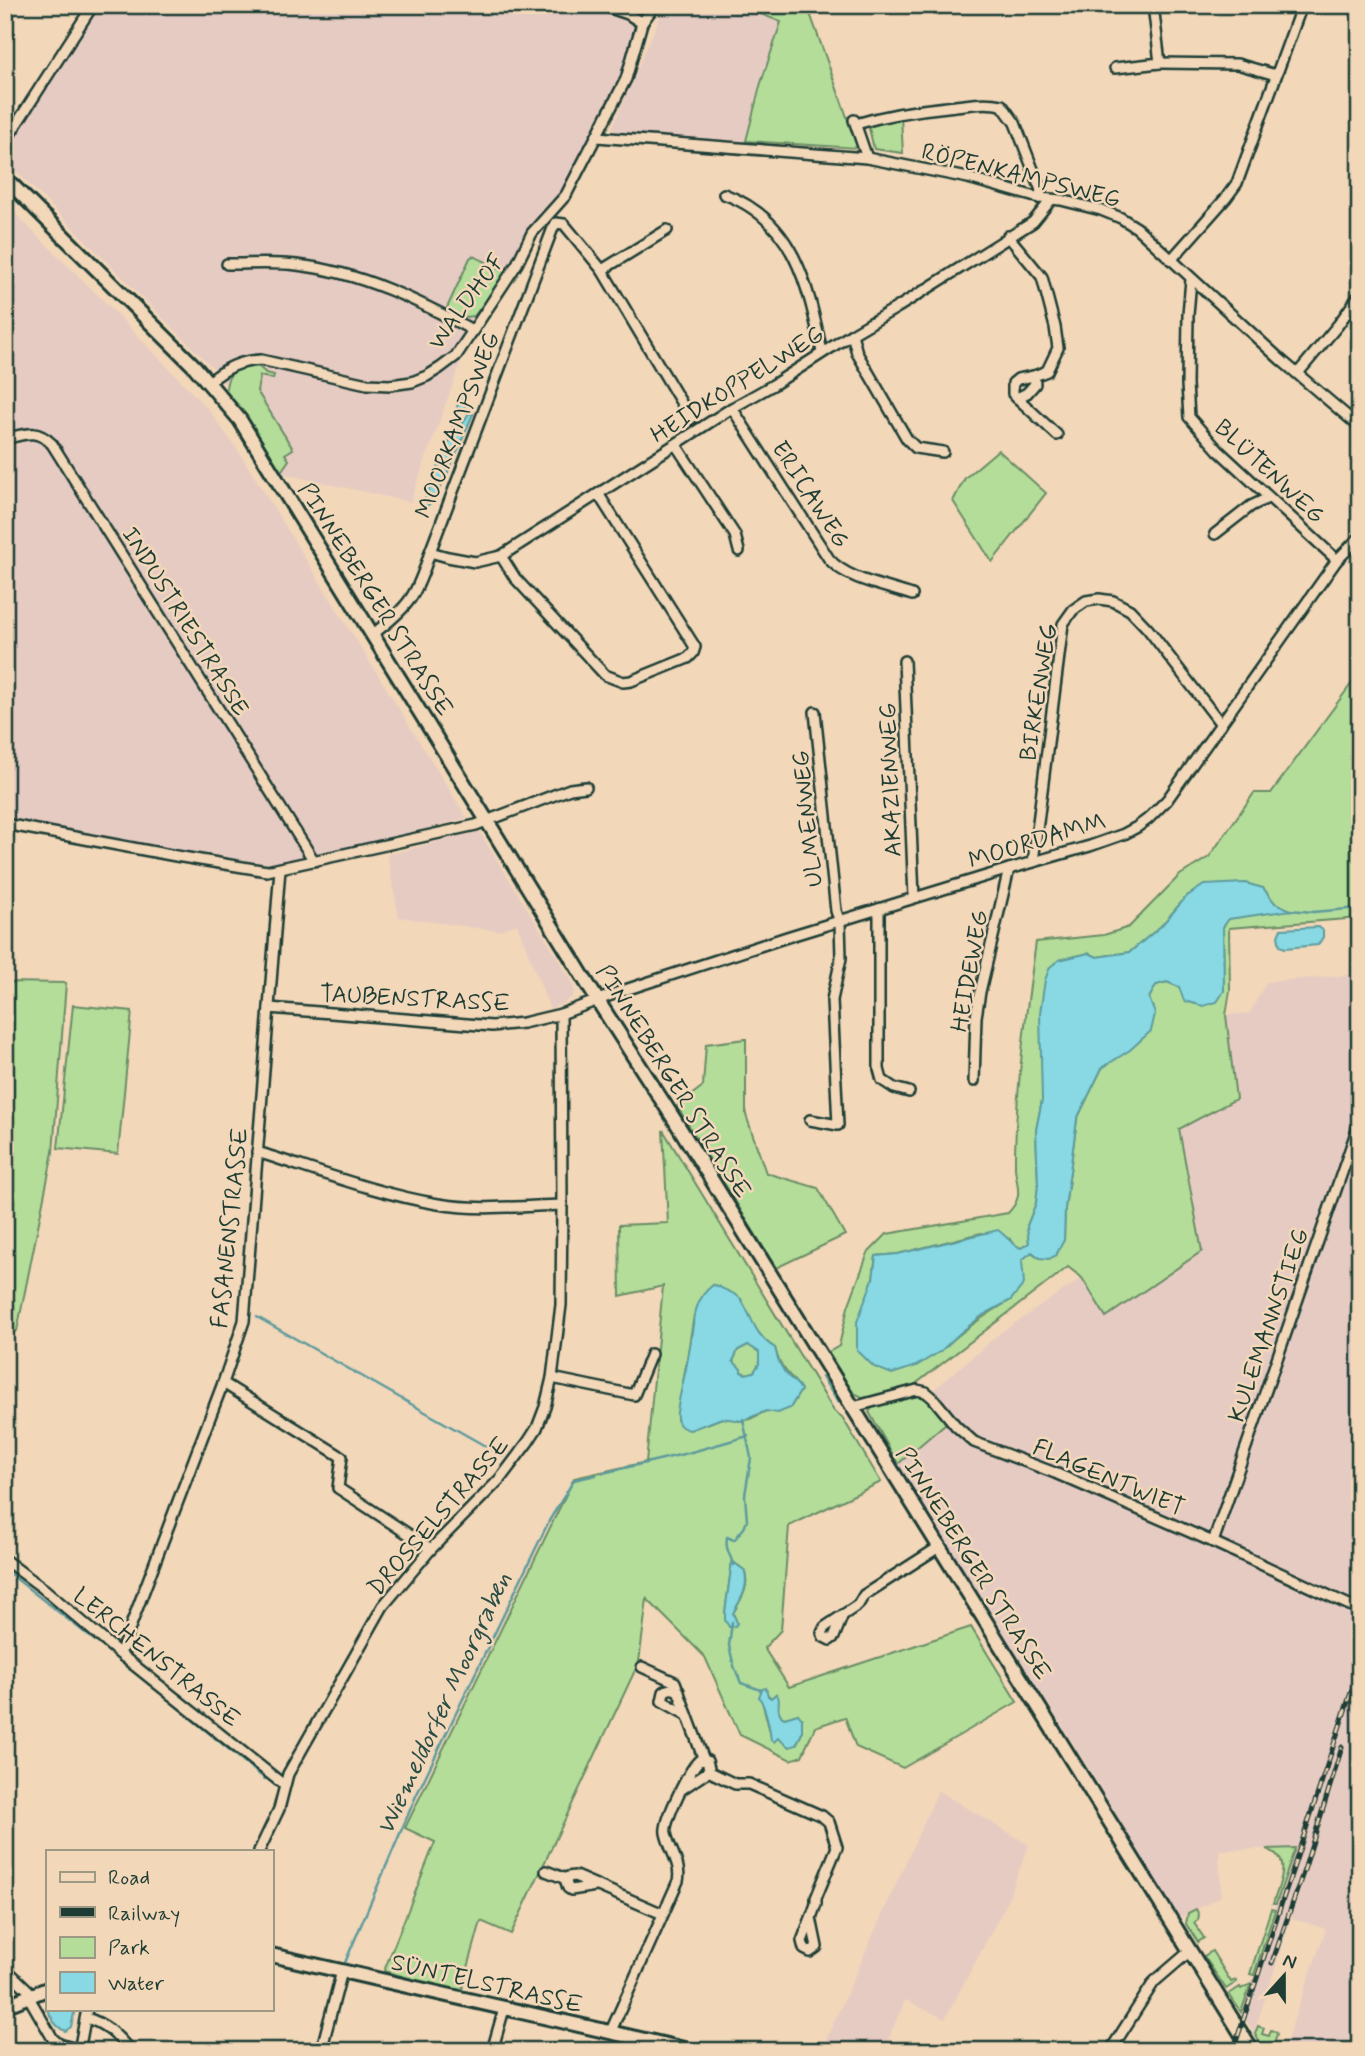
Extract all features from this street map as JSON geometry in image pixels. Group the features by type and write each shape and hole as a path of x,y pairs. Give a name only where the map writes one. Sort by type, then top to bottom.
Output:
{"main road":[{"name":"PINNEBERGER STRASSE","path":"5,178 209,382 240,420 598,1002 674,1119 1252,2051"},
{"name":"SÜNTELSTRASSE","path":"273,1955 666,2048 693,2051"},
{"path":"5,2006 46,1989"}],"street":[{"path":"5,142 93,5"},
{"path":"601,5 628,14 642,23"},
{"path":"597,137 626,79 642,23 654,5"},
{"path":"1153,5 1160,63"},
{"path":"1171,260 1237,183 1302,5"},
{"path":"1115,68 1160,63 1237,64 1276,75"},
{"path":"867,158 855,121 990,102 1002,105 1015,123 1041,190 1039,198"},
{"name":"RÖPENKAMPSWEG","path":"597,137 867,158 968,178 1039,198 1075,203 1122,218 1137,228 1360,427"},
{"name":"WALDHOF","path":"209,382 236,364 261,360 368,384 390,386 427,376 456,356 474,331 517,264 532,233 566,195 597,137"},
{"path":"724,194 740,201 767,220 792,249 809,291 822,352"},
{"name":"HEIDKOPPELWEG","path":"430,552 475,562 501,556 732,408 1033,222 1051,200"},
{"name":"MOORKAMPSWEG","path":"373,634 412,599 556,223 564,225 602,270"},
{"path":"667,230 602,270 691,419"},
{"path":"1008,236 1042,277 1058,348 1046,371 1013,383 1013,394 1057,435"},
{"path":"227,264 297,265 346,274 437,311 474,331"},
{"name":"BLÜTENWEG","path":"1191,279 1188,314 1189,417 1218,450 1337,560"},
{"path":"1298,373 1360,294"},
{"path":"852,334 857,353 907,439 916,447 943,452"},
{"path":"1017,398 1027,393 1035,384 1034,376"},
{"name":"ERICAWEG","path":"732,408 837,568 847,574 912,595"},
{"name":"INDUSTRIESTRASSE","path":"5,439 31,433 43,436 52,444 314,861"},
{"path":"676,445 735,535 738,551"},
{"path":"501,556 515,578 605,675 623,682 631,681 688,658 695,647 599,495"},
{"path":"1215,534 1251,506 1268,498"},
{"name":"MOORDAMM","path":"598,1002 674,974 914,897 1124,834 1148,819 1167,800 1337,560 1360,537"},
{"name":"BIRKENWEG","path":"1033,862 1063,624 1079,605 1099,599 1113,601 1130,610 1148,629 1221,724"},
{"name":"AKAZIENWEG","path":"904,662 914,897"},
{"name":"ULMENWEG","path":"810,1120 838,1125 832,1000 841,958 840,922 836,911 815,712"},
{"path":"5,824 267,871 487,821 570,789 586,787"},
{"name":"FASANENSTRASSE","path":"120,1654 244,1321 280,869"},
{"name":"HEIDEWEG","path":"974,1081 976,1017 980,992 1009,869"},
{"path":"879,909 879,1069 882,1080 894,1088 909,1092"},
{"name":"TAUBENSTRASSE","path":"269,1008 492,1026 523,1023 598,1002"},
{"name":"DROSSELSTRASSE","path":"259,1850 279,1809 288,1774 383,1606 431,1549 499,1481 537,1428 545,1407 552,1378 561,1305 561,1014"},
{"name":"KULEMANNSTIEG","path":"1213,1542 1360,1121"},
{"path":"257,1152 407,1198 440,1204 471,1207 562,1206"},
{"path":"552,1378 634,1395 651,1354"},
{"path":"223,1383 342,1457 338,1488 431,1549"},
{"name":"FLAGENTWIET","path":"854,1410 918,1390 926,1392 961,1432 974,1442 1031,1463 1213,1542 1360,1610"},
{"path":"842,1617 858,1605 864,1595 939,1547"},
{"name":"LERCHENSTRASSE","path":"5,1560 284,1785"},
{"path":"642,1667 673,1681 704,1760 709,1765 708,1771 682,1789"},
{"path":"679,1691 668,1689 663,1695 663,1701 688,1716"},
{"path":"610,2033 679,1875 665,1828 695,1764 704,1760"},
{"path":"708,1771 735,1784 747,1783 759,1788 822,1816 829,1822 837,1847 818,1891 811,1918"},
{"path":"546,1871 566,1879 571,1875 575,1876 663,1914"},
{"path":"1110,2051 1154,1982 1190,1951"},
{"path":"5,1968 29,1991 37,2014 59,2044 79,2050 87,2013"},
{"path":"321,2051 342,1971"},
{"path":"492,2051 504,2009"},
{"path":"87,2013 111,2029 130,2051"}],"shaded area":[{"path":"91,5 651,5 618,86 561,195 502,282 462,359 410,502 280,473 219,374 5,160 5,134"},
{"path":"665,5 739,5 781,21 746,141 620,135 612,128"},
{"path":"5,204 108,305 208,409 237,449 467,818 275,869 5,817"},
{"path":"479,831 572,981 574,992 564,1003 550,1009 517,924 498,931 399,917 387,855"},
{"path":"1360,974 1360,2051 1283,2051 1326,1929 1291,1918 1254,2033 1241,2012 1254,1976 1250,1974 1271,1909 1274,1909 1273,1904 1295,1848 1219,1850 1221,1896 1179,1919 1092,1774 898,1464 955,1416 935,1389 999,1334 1082,1278 1106,1317 1179,1129 1235,1099 1226,1015 1250,1013 1266,982"},
{"path":"938,1791 1029,1845 1005,1906 945,2019 905,2000 883,2051 821,2051"}],"green space":[{"path":"739,5 807,5 858,148 746,141 781,22"},
{"path":"901,117 903,153 874,149 868,124"},
{"path":"473,256 506,271 474,316 465,317 446,310"},
{"path":"249,366 258,366 266,373 274,375 273,379 260,376 257,391 293,449 285,454 289,460 280,473 226,391 227,380 232,374"},
{"path":"998,450 1046,493 992,562 953,501 965,478"},
{"path":"1360,672 1360,918 1229,928 1230,991 1226,1015 1236,1099 1179,1129 1202,1251 1106,1317 1082,1278 1068,1267 914,1385 864,1398 850,1391 827,1353 839,1346 848,1307 868,1253 887,1234 1008,1213 1016,1202 1018,1100 1036,942 1104,935 1129,927 1180,875 1209,857 1254,793 1271,793","holes":["1263,888 1275,903 1289,910 1229,918 1223,927 1224,991 1179,987 1167,982 1156,985 1149,998 1155,1014 1114,1059 1102,1068 1077,1119 1065,1208 1064,1240 1040,1258 1031,1252 1022,1259 1011,1300 974,1323 941,1351 866,1300 873,1279 876,1256 898,1254 981,1233 1010,1239 1021,1248 1029,1243 1027,1226 1036,1203 1038,1185 1036,1130 1059,960 1089,953 1097,957 1130,952 1161,926 1187,896"]},
{"path":"5,982 66,983 53,1152 17,1331 5,1333"},
{"path":"73,1005 132,1011 118,1154 58,1148"},
{"path":"746,1039 746,1115 766,1173 818,1188 845,1235 776,1268 677,1106 703,1086 706,1044"},
{"path":"663,1130 834,1411 842,1417 881,1482 789,1526 781,1630 764,1648 789,1687 971,1627 1017,1702 903,1768 856,1747 845,1717 815,1727 802,1756 791,1760 740,1735 705,1657 647,1599 639,1662 511,1934 481,1921 461,1993 384,1971 435,1842 405,1828 574,1478 646,1462 663,1286 620,1296 619,1225 668,1223","holes":["713,1285 741,1299 758,1333 775,1348 782,1366 801,1390 790,1408 766,1411 739,1421 722,1418 707,1424 677,1420 694,1315 703,1295","732,1561 744,1570 746,1587 733,1613 737,1623 735,1626 730,1626 725,1613","767,1694 771,1698 776,1694 778,1710 782,1717 798,1714 802,1733 796,1745 789,1747 771,1736 762,1701"]},
{"path":"748,1345 759,1352 759,1364 754,1372 746,1374 741,1372 733,1361 738,1350"},
{"path":"914,1396 926,1398 946,1423 898,1464 869,1412 873,1406"},
{"path":"1295,1848 1276,1904 1273,1904 1281,1880 1282,1865 1275,1853 1266,1849"},
{"path":"1196,1909 1199,1915 1194,1923 1204,1938 1198,1942 1186,1924 1188,1913"},
{"path":"1271,1909 1275,1910 1254,1975 1250,1974"},
{"path":"1212,1951 1231,1982 1237,1982 1226,1989 1204,1956"},
{"path":"1251,1984 1241,2012 1229,1994"},
{"path":"1258,2026 1264,2028 1262,2034 1269,2036 1271,2030 1276,2032 1271,2051 1264,2051 1255,2034"}],"water":[{"path":"464,390 467,392 465,408 459,414 458,420 461,424 469,413 473,414 445,478 426,507 423,504 451,438 460,394"},
{"path":"1245,883 1263,888 1275,903 1291,910 1229,919 1223,927 1224,991 1217,1002 1203,1006 1184,1001 1179,987 1167,982 1156,985 1149,998 1155,1014 1151,1031 1130,1050 1102,1068 1077,1119 1065,1208 1064,1240 1056,1255 1049,1259 1040,1258 1032,1252 1022,1260 1024,1284 1011,1300 983,1315 941,1351 916,1366 892,1374 874,1367 857,1350 857,1322 873,1279 876,1256 898,1254 998,1230 1021,1248 1029,1243 1027,1226 1036,1203 1038,1185 1036,1130 1042,1100 1040,1013 1045,980 1050,967 1059,960 1089,953 1097,957 1130,952 1161,926 1187,896 1204,885"},
{"path":"1318,927 1323,930 1323,937 1318,945 1285,948 1280,946 1278,936 1281,929"},
{"path":"713,1285 718,1286 740,1298 759,1333 775,1348 784,1370 801,1390 790,1408 778,1413 766,1411 742,1421 722,1418 690,1430 679,1424 677,1412 695,1316 706,1291","holes":["748,1345 759,1352 759,1364 754,1372 741,1372 733,1361 738,1350"]},
{"path":"732,1561 744,1570 746,1582 733,1613 737,1623 729,1627 725,1613"},
{"path":"766,1688 771,1698 776,1694 778,1696 782,1717 798,1714 802,1719 802,1733 796,1745 789,1747 778,1738 774,1742 771,1740 766,1713 759,1697 762,1689"},
{"path":"48,2010 75,2010 71,2027 65,2031 52,2019"}],"waterway":[{"path":"1289,910 1313,912 1360,908"},
{"path":"257,1317 503,1456"},
{"path":"822,1377 838,1402"},
{"path":"734,1565 727,1548 727,1537 734,1540 747,1521 745,1495 751,1458 743,1419"},
{"name":"Wiemeldorfer Moorgraben","path":"603,1473 748,1436"},
{"name":"Wiemeldorfer Moorgraben","path":"344,1965 416,1796 549,1521 574,1480 596,1475"},
{"path":"5,1570 265,1779"},
{"path":"732,1622 729,1646 741,1683 761,1690"},
{"path":"509,2002 529,2006"}],"railway":[{"path":"1233,2051 1360,1665"},
{"path":"1272,1963 1342,1747"}]}
